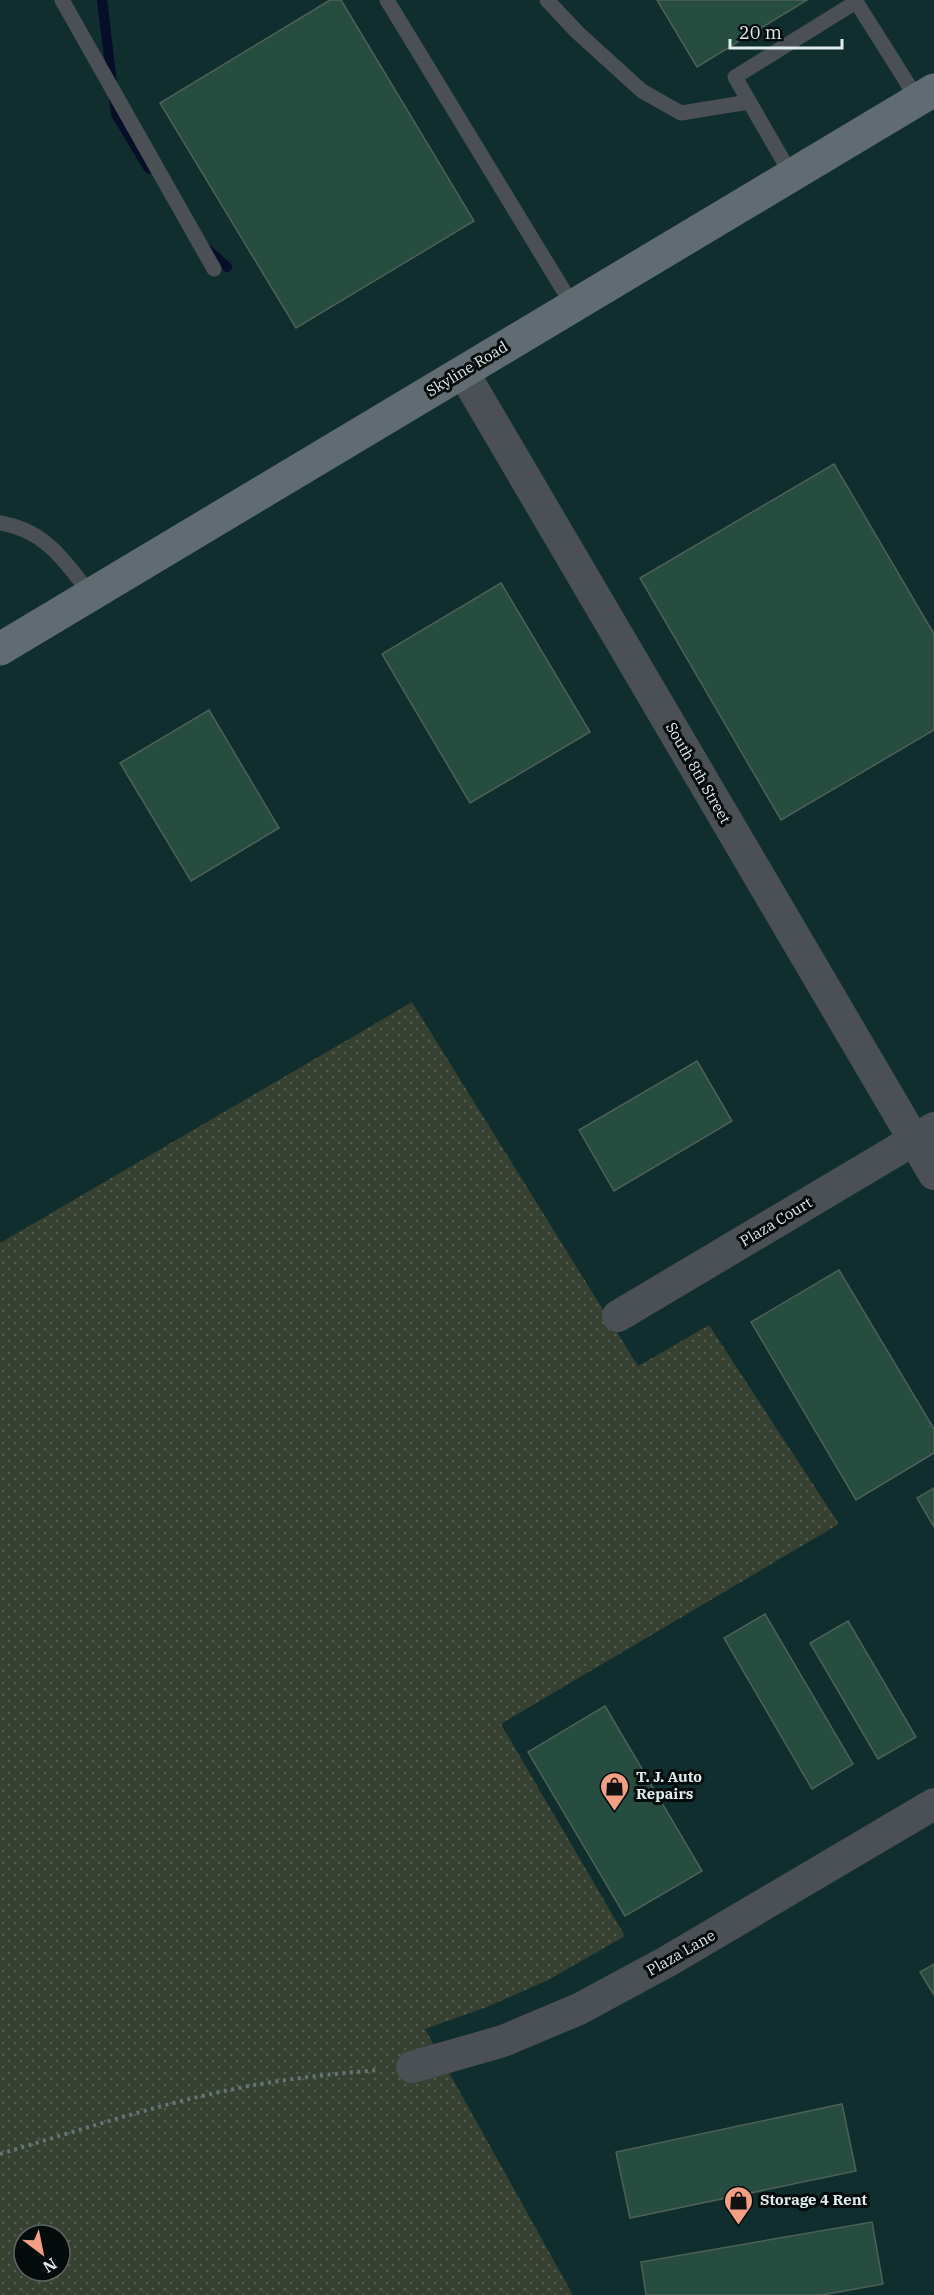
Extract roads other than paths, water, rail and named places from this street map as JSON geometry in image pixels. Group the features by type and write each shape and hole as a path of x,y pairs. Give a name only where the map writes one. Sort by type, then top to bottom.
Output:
{"main road":[{"name":"Skyline Road","path":"0,649 926,95"}],"street":[{"name":"South 8th Street","path":"463,372 924,1134 934,1174"},
{"name":"Plaza Court","path":"618,1316 924,1134"},
{"name":"Plaza Lane","path":"412,2067 503,2041 579,2009 668,1961 934,1804"}],"lane":[{"path":"387,0 573,306"},
{"path":"547,0 577,32 642,91 681,113 749,102"},
{"path":"66,1 214,269"},
{"path":"792,176 735,77 855,1 926,95"},
{"path":"0,523 20,526 55,549 91,595"}],"waterway":[{"path":"102,0 116,114 149,169"},
{"path":"207,249 227,267"}],"place":[{"name":"T. J. Auto Repairs","path":"615,1812"},
{"name":"Storage 4 Rent","path":"739,2226"}]}
